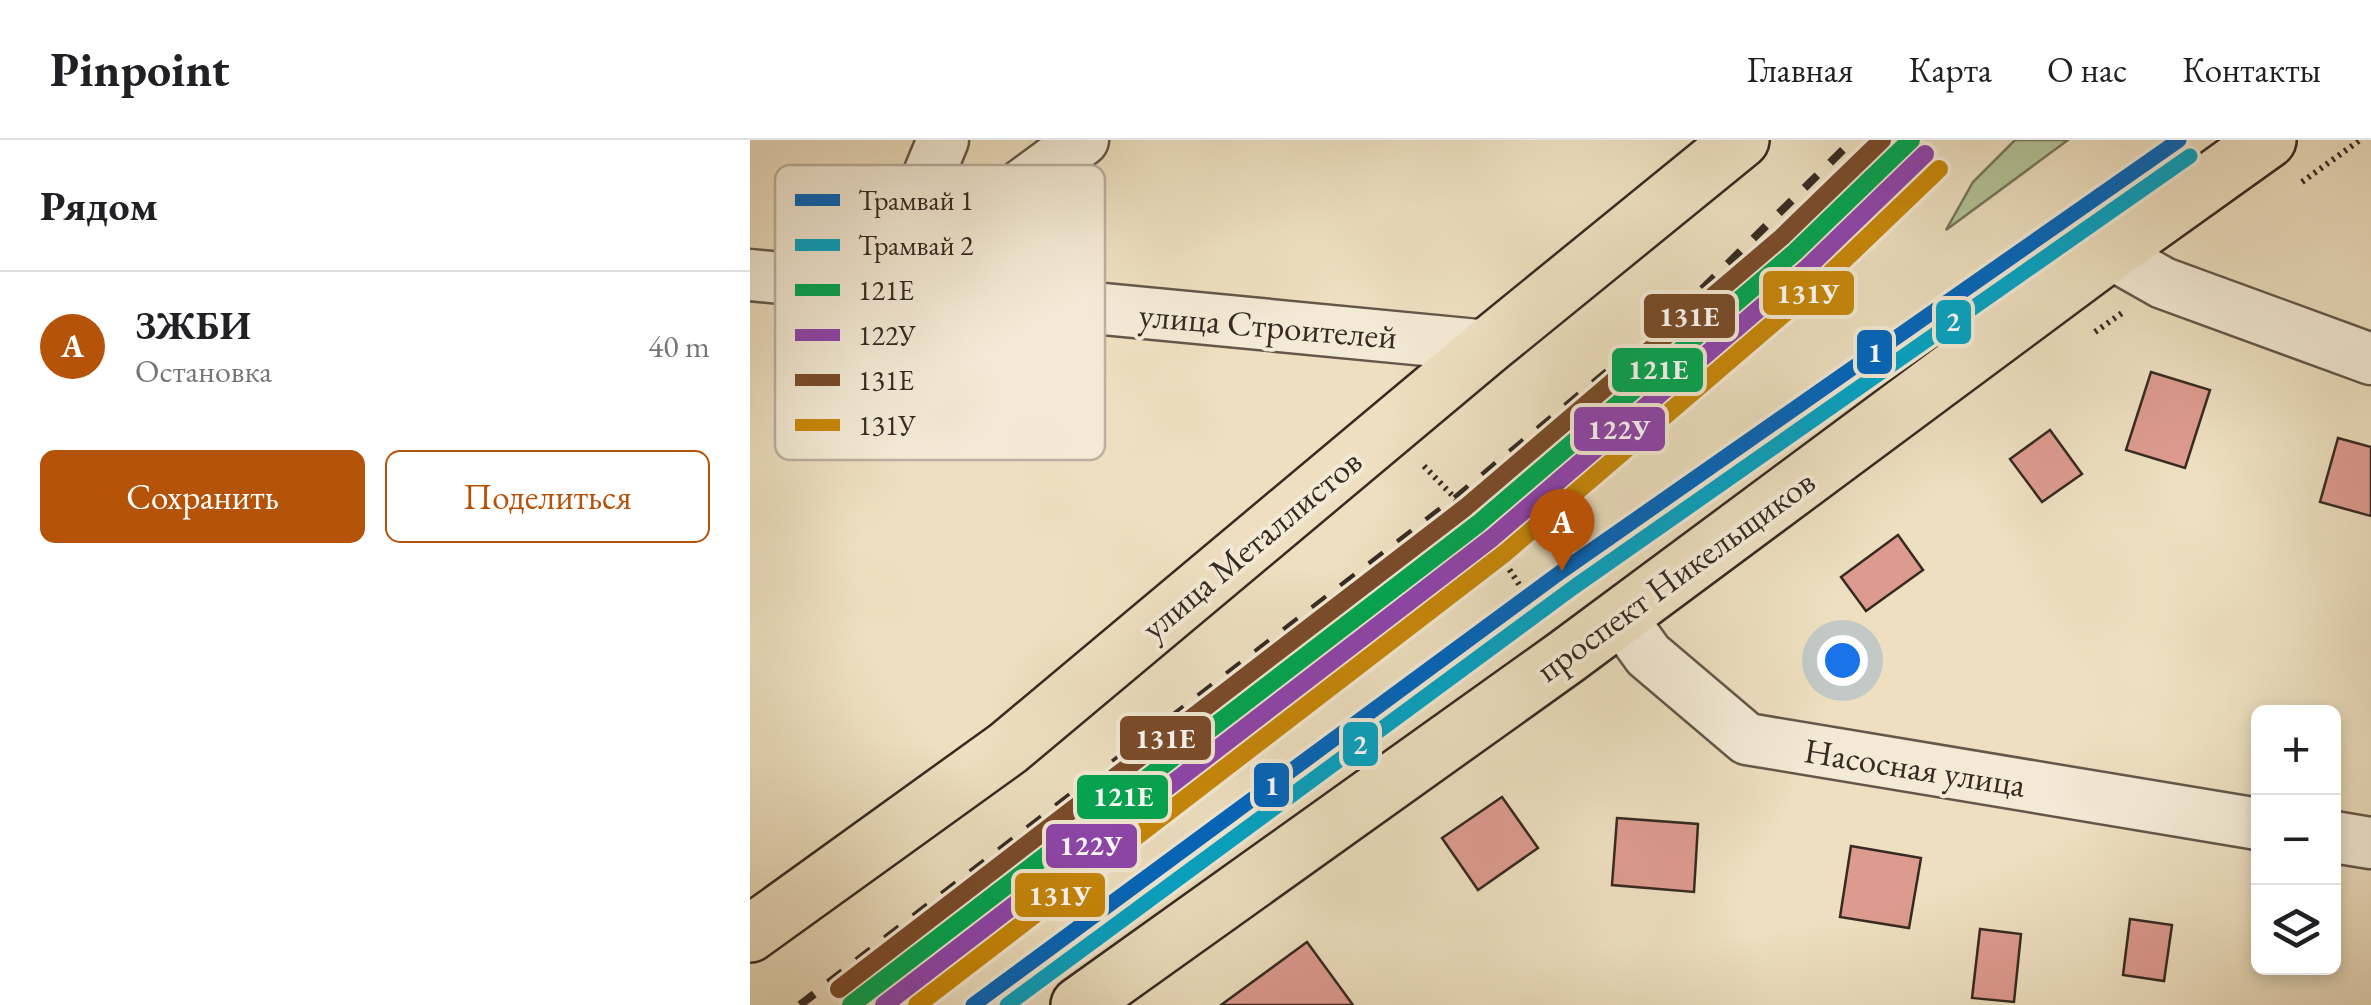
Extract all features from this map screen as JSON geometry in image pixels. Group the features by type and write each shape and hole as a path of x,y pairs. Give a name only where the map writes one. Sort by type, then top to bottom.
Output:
{"main road":[{"name":"улица Металлистов","path":"750,934 1008,748 1741,140"},
{"name":"проспект Никельщиков","path":"1079,1005 1566,657 2268,140"}],"street":[{"path":"933,165 943,140"},
{"path":"1048,165 1082,140"},
{"path":"2110,253 2163,284 2371,359"},
{"name":"улица Строителей","path":"750,276 775,278"},
{"name":"улица Строителей","path":"1105,309 1488,346"},
{"name":"Насосная улица","path":"1620,616 1648,655 1747,739 2251,823"},
{"path":"2341,837 2371,843"}],"path":[{"path":"1388,430 1479,523 1566,657"}],"green space":[{"path":"2015,140 2068,140 1946,230 1973,182"}],"building":[{"path":"2151,372 2210,390 2185,468 2126,450"},
{"path":"2050,430 2082,474 2042,502 2010,459"},
{"path":"2338,438 2371,447 2371,516 2320,502"},
{"path":"1898,535 1923,570 1866,611 1841,577"},
{"path":"1502,797 1538,848 1478,890 1442,838"},
{"path":"1617,818 1698,824 1694,892 1612,885"},
{"path":"1851,846 1921,858 1909,928 1840,917"},
{"path":"2130,919 2172,925 2164,981 2123,975"},
{"path":"1980,929 2021,934 2014,1002 1972,998"},
{"path":"1307,942 1353,1005 1221,1005"}],"railway":[{"path":"800,1005 1455,499 1680,311 1853,140"}],"tram line":[{"name":"1","path":"973,1005 1562,571 2179,140"},
{"name":"2","path":"1007,1005 1574,587 2190,156"}],"transit line":[{"name":"131Е","path":"839,989 1466,507 1782,237 1882,140"},
{"name":"121Е","path":"851,1005 1479,523 1795,252 1911,140"},
{"name":"122У","path":"884,1005 1492,538 1808,267 1925,154"},
{"name":"131У","path":"917,1005 1505,553 1821,282 1939,169"}],"place":[{"name":"ЗЖБИ","path":"1562,571"}]}
